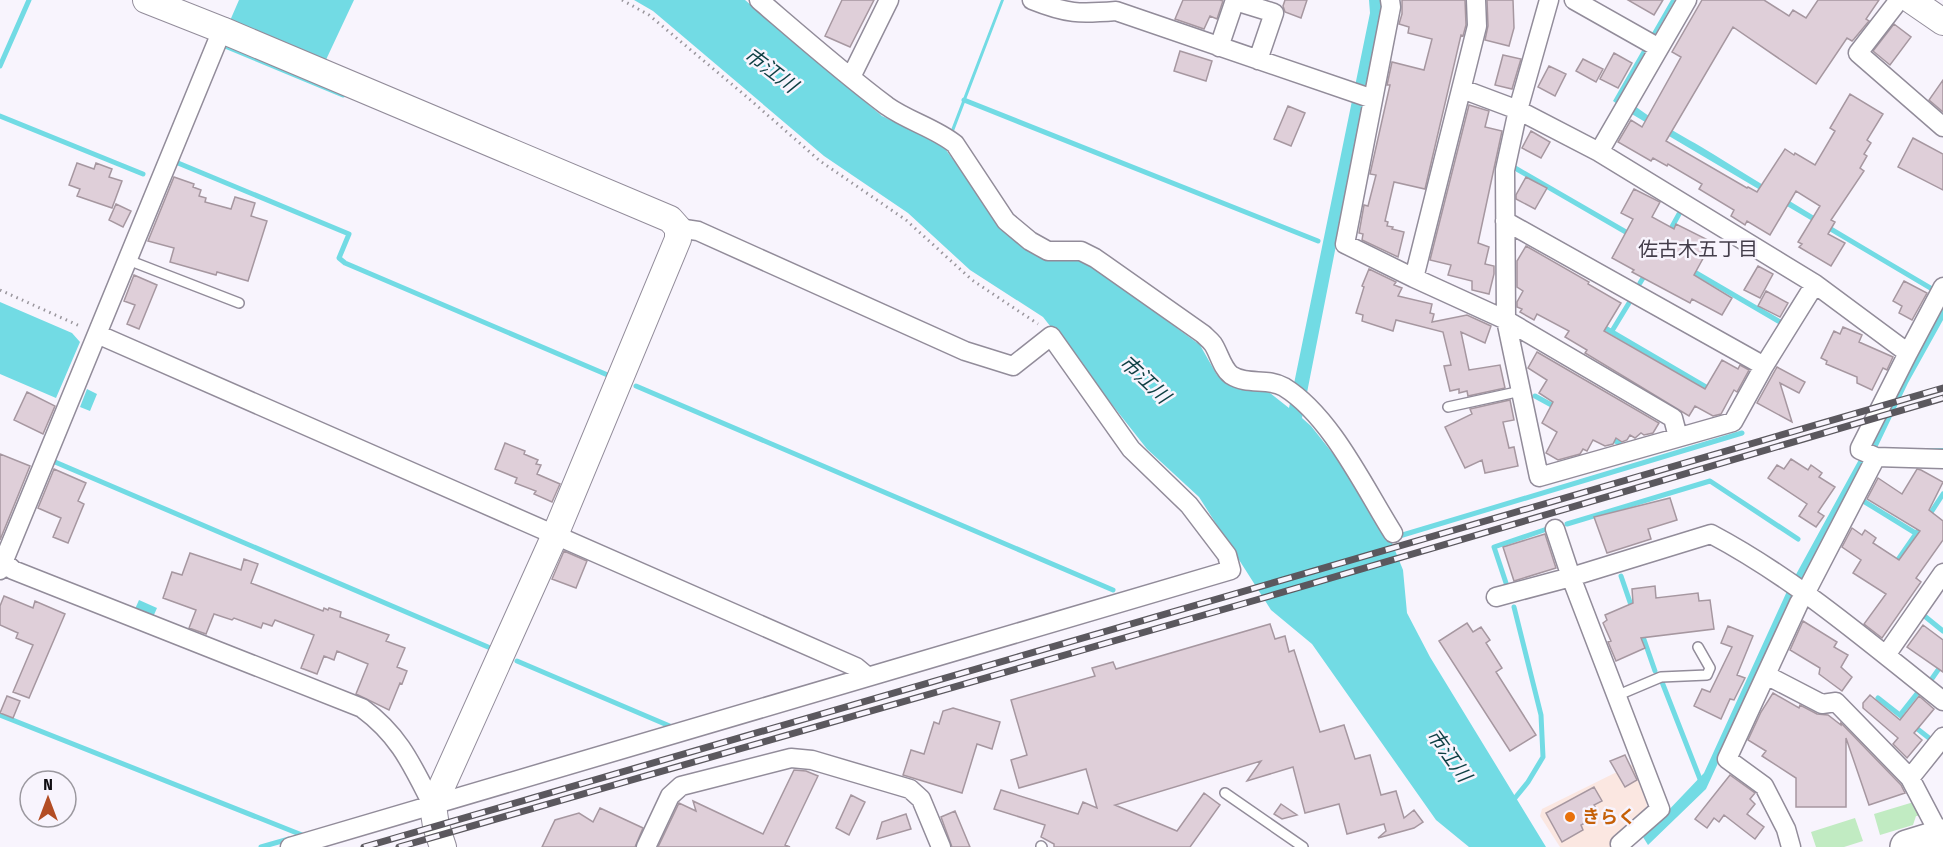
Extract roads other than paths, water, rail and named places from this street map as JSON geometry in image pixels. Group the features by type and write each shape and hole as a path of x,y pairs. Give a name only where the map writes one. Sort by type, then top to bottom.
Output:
{"highway":[{"path":"1907,847 1942,836"}],"street":[{"path":"146,0 670,219 678,228 698,231 965,351 1013,366 1051,336 1131,449 1189,505 1227,555 1231,570 290,847"},
{"path":"759,0 888,107 932,132 945,136 955,144 1006,221 1030,241 1048,251 1081,250 1095,258 1203,334 1212,343 1228,373 1242,381 1273,382 1308,407 1331,433 1393,533"},
{"path":"851,77 889,0"},
{"path":"1032,0 1058,10 1079,14 1118,6 1219,47 1370,98"},
{"path":"1390,0 1391,7 1370,98 1345,244 1506,320 1673,418 1678,437"},
{"path":"1414,278 1477,26 1476,0"},
{"path":"1549,0 1518,110 1505,170 1506,320 1539,477 1733,422 1764,366 1815,284"},
{"path":"1574,0 1652,44"},
{"path":"1599,152 1626,105 1652,44 1686,0"},
{"path":"1899,0 1858,54 1943,127"},
{"path":"1219,47 1235,1 1274,13 1258,60"},
{"path":"222,30 1,564 362,708 392,734 411,761 433,806 436,826 443,847"},
{"path":"1462,89 1518,110 1599,152 1815,284 1908,353"},
{"path":"1505,221 1764,366"},
{"path":"433,806 555,535 678,239 678,228"},
{"path":"1943,287 1860,448 1870,454 1943,459"},
{"path":"97,334 856,667 868,677"},
{"path":"1791,847 1786,829 1764,786 1727,759 1799,603 1800,588 1870,454"},
{"path":"1555,529 1571,578 1660,809 1620,844 1621,847"},
{"path":"1496,597 1571,578 1711,534 1745,552 1800,588 1943,701"},
{"path":"1886,655 1943,573"},
{"path":"1766,675 1822,704 1836,702 1910,778 1942,836"},
{"path":"1910,778 1943,737"},
{"path":"646,847 670,796 681,786 791,758 812,760 910,789 921,799 941,847"}],"lane":[{"path":"128,260 239,303"},
{"path":"1448,407 1521,391"},
{"path":"1616,696 1661,677 1707,675 1710,668 1698,648"},
{"path":"1225,793 1303,847"}],"water":[{"path":"239,0 354,0 324,64 229,23"},
{"name":"市江川","path":"634,0 745,0 882,116 935,141 946,150 1000,223 1072,258 1088,263 1200,345 1217,375 1234,387 1259,389 1270,393 1289,408 1370,13 1369,0 1382,0 1383,7 1302,418 1342,465 1390,538 1403,570 1407,613 1430,657 1546,847 1469,847 1436,820 1312,644 1271,610 1199,497 1147,449 1043,317 970,270 908,213 824,156 653,11"},
{"path":"1001,0 1004,0 954,131 951,130"},
{"path":"1671,0 1675,0 1621,94 1654,119 1937,289 1934,293 1613,101"},
{"path":"1943,297 1943,320 1908,383 1877,448 1943,448 1943,453 1874,452 1796,595 1706,789 1648,845 1643,837 1704,773 1788,589 1879,423"},
{"path":"0,302 72,333 80,342 56,398 0,374"},
{"path":"87,389 97,394 90,411 80,407"},
{"path":"139,600 157,608 153,617 135,609"}],"waterway":[{"path":"0,66 29,0"},
{"path":"225,46 343,95"},
{"path":"964,100 1318,241"},
{"path":"0,116 143,174"},
{"path":"178,163 349,234 339,258 345,263 610,376"},
{"path":"1515,168 1631,235"},
{"path":"1668,234 1679,214"},
{"path":"1691,270 1780,322"},
{"path":"1640,283 1646,273"},
{"path":"1612,331 1629,303"},
{"path":"1600,325 1711,390"},
{"path":"636,386 1113,590"},
{"path":"1535,396 1557,408"},
{"path":"1396,537 1742,433"},
{"path":"1610,438 1619,443"},
{"path":"55,462 488,647"},
{"path":"1567,524 1710,481 1798,539"},
{"path":"1928,517 1943,494"},
{"path":"1860,499 1917,534"},
{"path":"1895,564 1922,525"},
{"path":"1508,589 1494,547 1547,529"},
{"path":"1621,576 1632,608"},
{"path":"1514,607 1541,715 1543,757 1515,798"},
{"path":"1922,614 1943,631"},
{"path":"1641,631 1655,671"},
{"path":"517,661 672,727"},
{"path":"1931,680 1943,663"},
{"path":"1662,682 1700,779"},
{"path":"1900,715 1919,691"},
{"path":"1878,698 1929,738"},
{"path":"0,715 302,835"},
{"path":"261,847 289,839"}],"railway":[{"path":"364,847 1943,388"},
{"path":"399,847 1256,600 1943,398"}],"place":[{"name":"きらく","path":"1570,817"}],"district":[{"name":"佐古木五丁目","path":"1698,249"}]}
